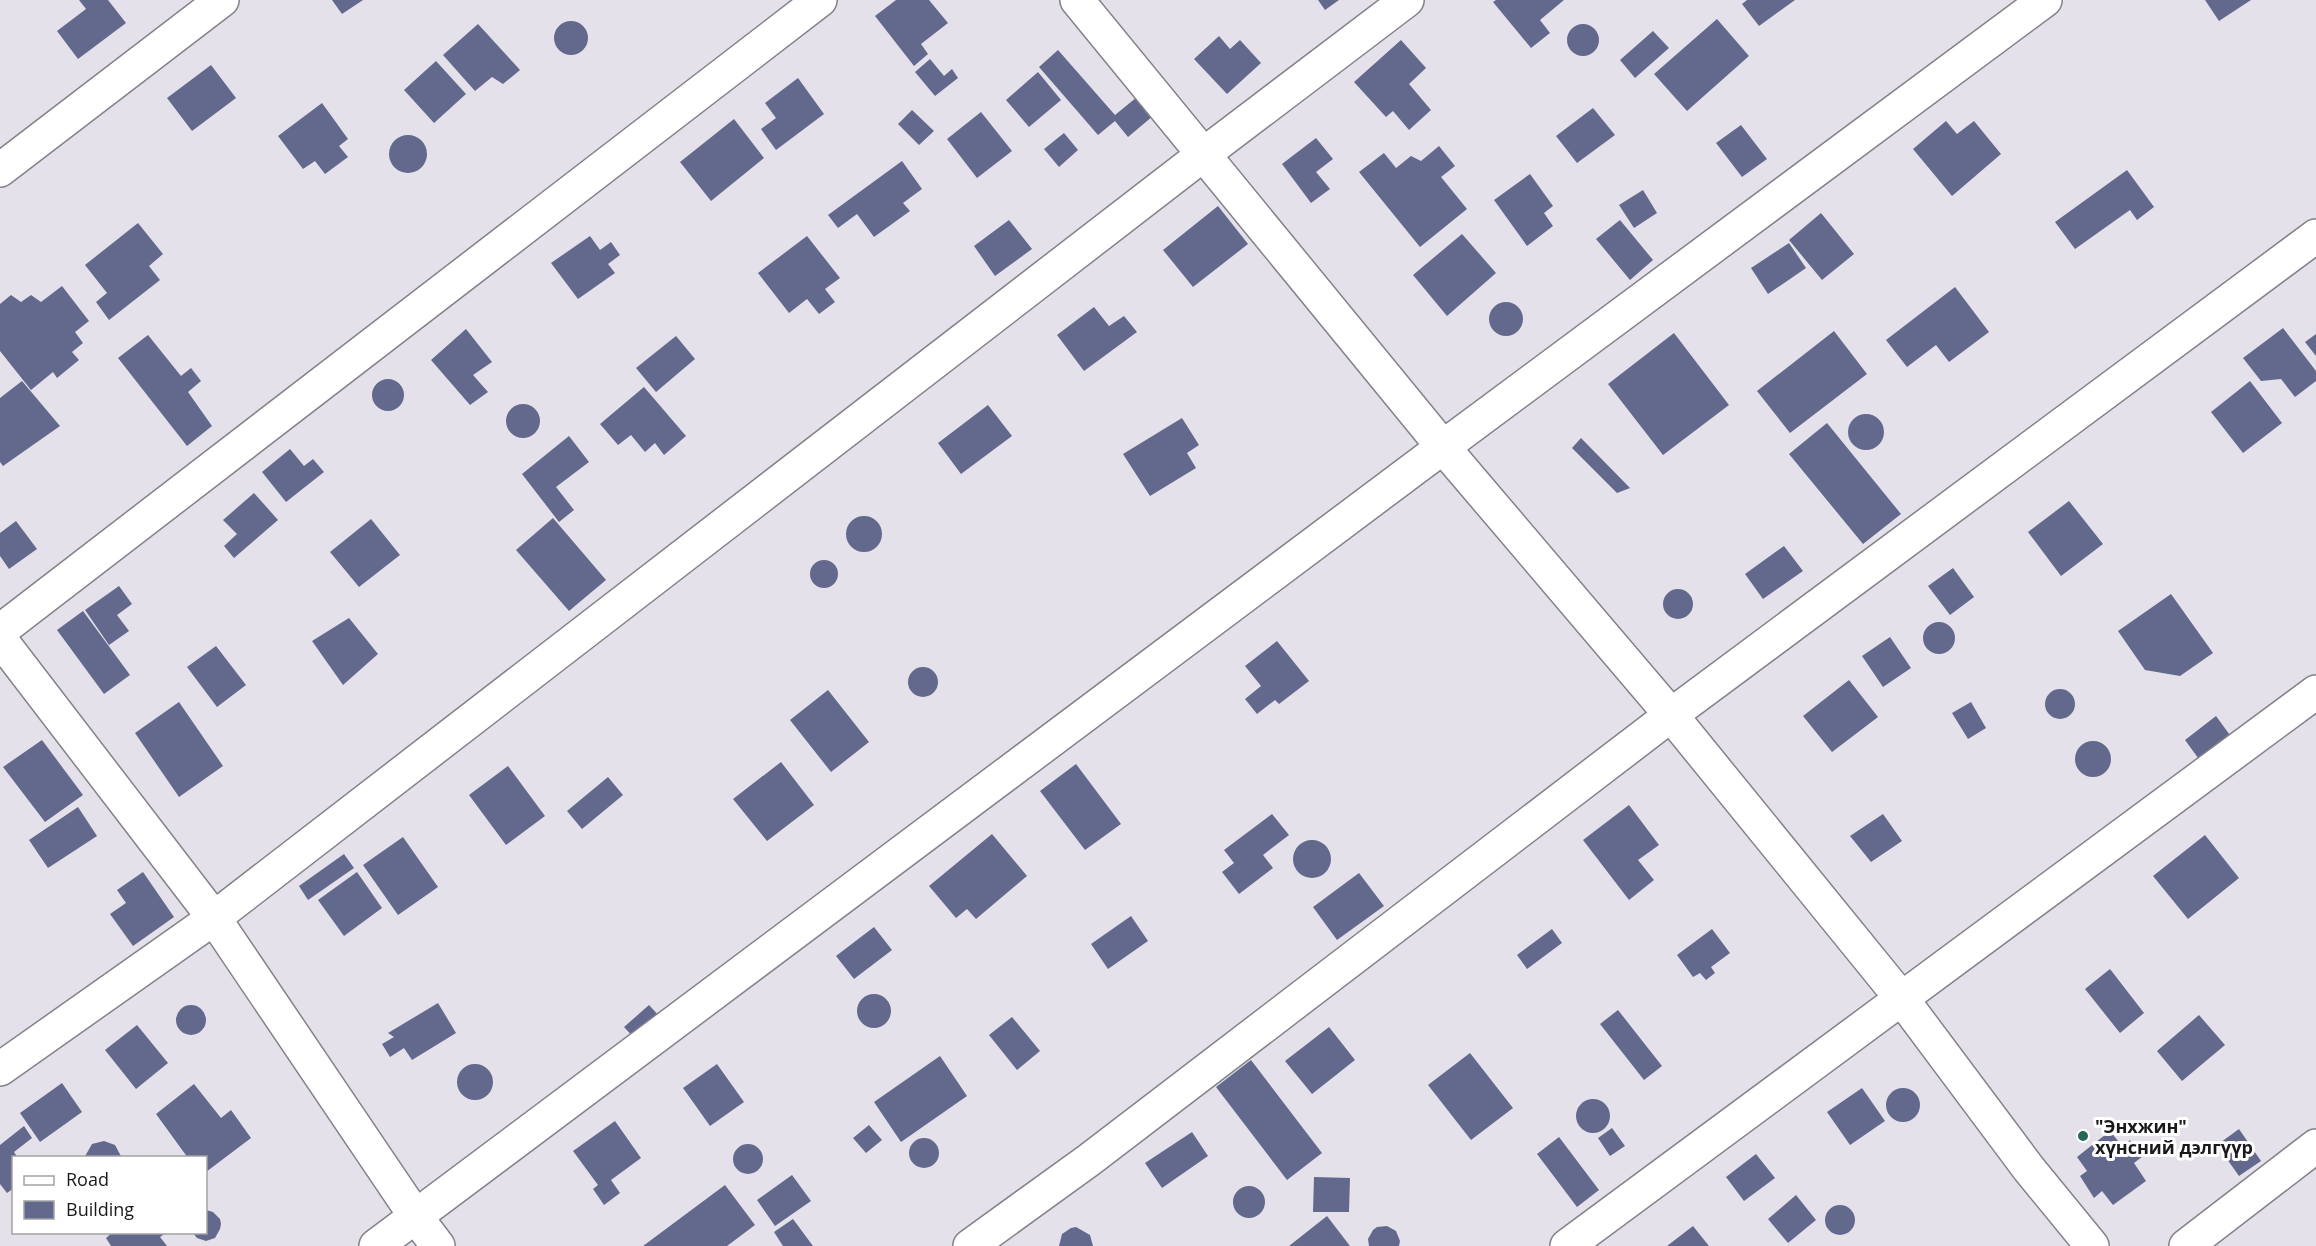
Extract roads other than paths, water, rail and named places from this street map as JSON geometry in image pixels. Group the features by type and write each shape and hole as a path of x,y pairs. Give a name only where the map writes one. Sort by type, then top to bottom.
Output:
{"street":[{"path":"0,170 222,0"},
{"path":"0,631 820,0"},
{"path":"1077,0 1443,447 1671,715 1902,999 2029,1169 2092,1246"},
{"path":"0,1069 214,918 1407,0"},
{"path":"376,1246 1443,447 2045,0"},
{"path":"970,1246 1089,1160 1671,715 2316,236"},
{"path":"0,639 214,918 416,1217 438,1246"},
{"path":"1567,1246 2316,693"},
{"path":"2186,1246 2316,1146"}],"place":[{"name":"\"Энхжин\" хүнсний дэлгүүр","path":"2083,1136"}]}
